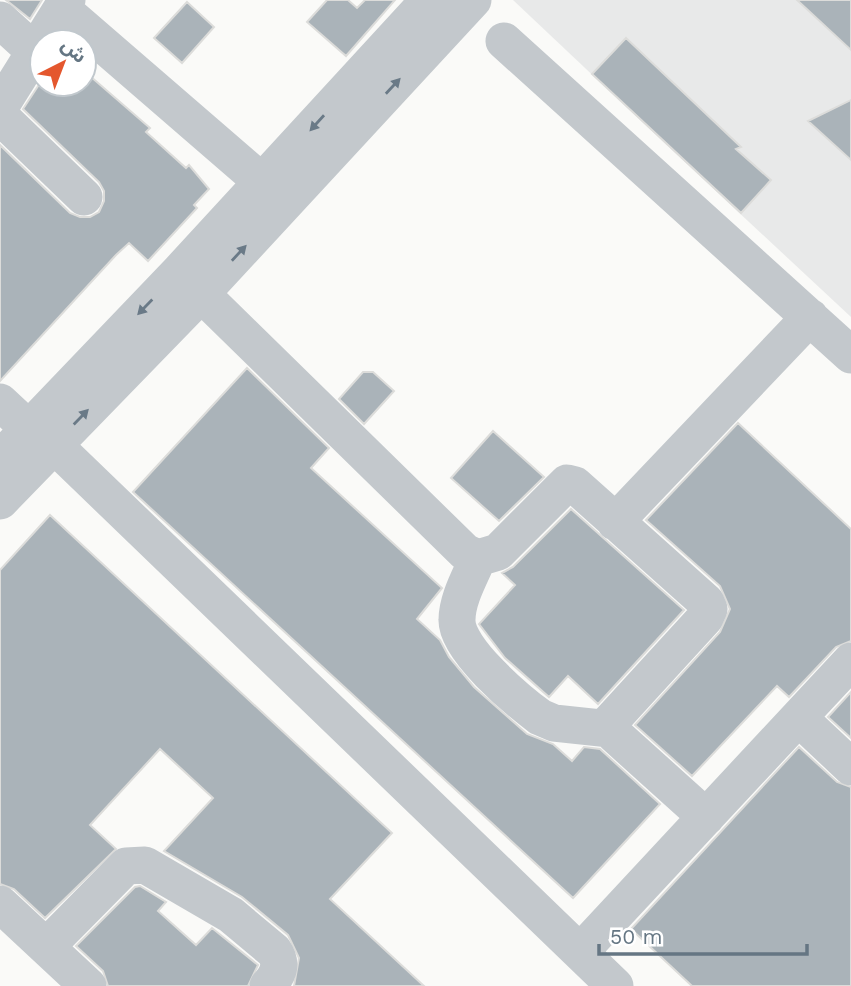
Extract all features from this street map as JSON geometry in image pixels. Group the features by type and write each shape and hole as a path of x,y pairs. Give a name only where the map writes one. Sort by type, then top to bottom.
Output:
{"street":[{"path":"481,0 505,41"},
{"path":"48,28 64,4 262,182"},
{"path":"442,4 505,41 851,355"},
{"path":"190,283 262,182 442,4"},
{"path":"0,501 41,437 190,283 442,4"},
{"path":"0,20 28,45"},
{"path":"0,107 28,59"},
{"path":"0,116 84,197"},
{"path":"190,283 465,552 478,558 498,552 567,483 575,485 706,602 709,609 705,618 610,720 610,729"},
{"path":"615,522 810,317"},
{"path":"0,402 41,437 615,986"},
{"path":"0,459 41,437"},
{"path":"478,558 459,604 458,630 464,644 540,717 554,723 610,729 706,817"},
{"path":"580,951 851,661"},
{"path":"799,718 851,767"},
{"path":"47,946 126,866 137,863 145,865 230,915 274,951 279,957 278,971 268,986"},
{"path":"0,904 88,986"}],"shaded area":[{"path":"513,0 851,0 851,317 674,152"}],"building":[{"path":"6,0 42,0 30,19"},
{"path":"327,0 348,0 357,8 365,0 395,0 346,56 307,22"},
{"path":"797,0 851,0 851,50"},
{"path":"187,2 214,27 182,63 154,38"},
{"path":"626,38 741,147 736,149 771,180 741,213 592,74"},
{"path":"98,83 150,128 146,132 186,168 189,165 209,189 194,205 197,208 148,261 129,243 0,381 0,145 70,213 90,217 99,212 104,201 104,191 99,182 23,109 30,98 98,98"},
{"path":"851,100 851,160 808,121"},
{"path":"247,368 329,448 311,468 442,588 417,619 440,640 449,657 474,687 527,734 553,744 572,761 584,747 600,749 660,804 573,898 133,492"},
{"path":"363,372 373,372 394,391 364,424 339,399"},
{"path":"738,423 851,529 851,641 836,647 789,697 777,686 692,776 635,725 720,632 730,609 720,586 646,520"},
{"path":"493,431 544,477 499,521 451,478"},
{"path":"571,509 684,610 598,704 568,676 549,697 505,658 479,624 515,585 502,573 513,567"},
{"path":"50,515 392,833 330,899 424,986 294,986 299,958 288,935 242,897 164,851 213,798 160,749 90,825 116,849 45,918 14,889 0,884 0,570"},
{"path":"851,692 851,738 828,717"},
{"path":"799,747 837,782 851,787 851,986 692,986 631,929"},
{"path":"140,886 166,902 158,911 196,945 212,928 258,965 248,986 108,986 103,971 76,946 135,887"}]}
